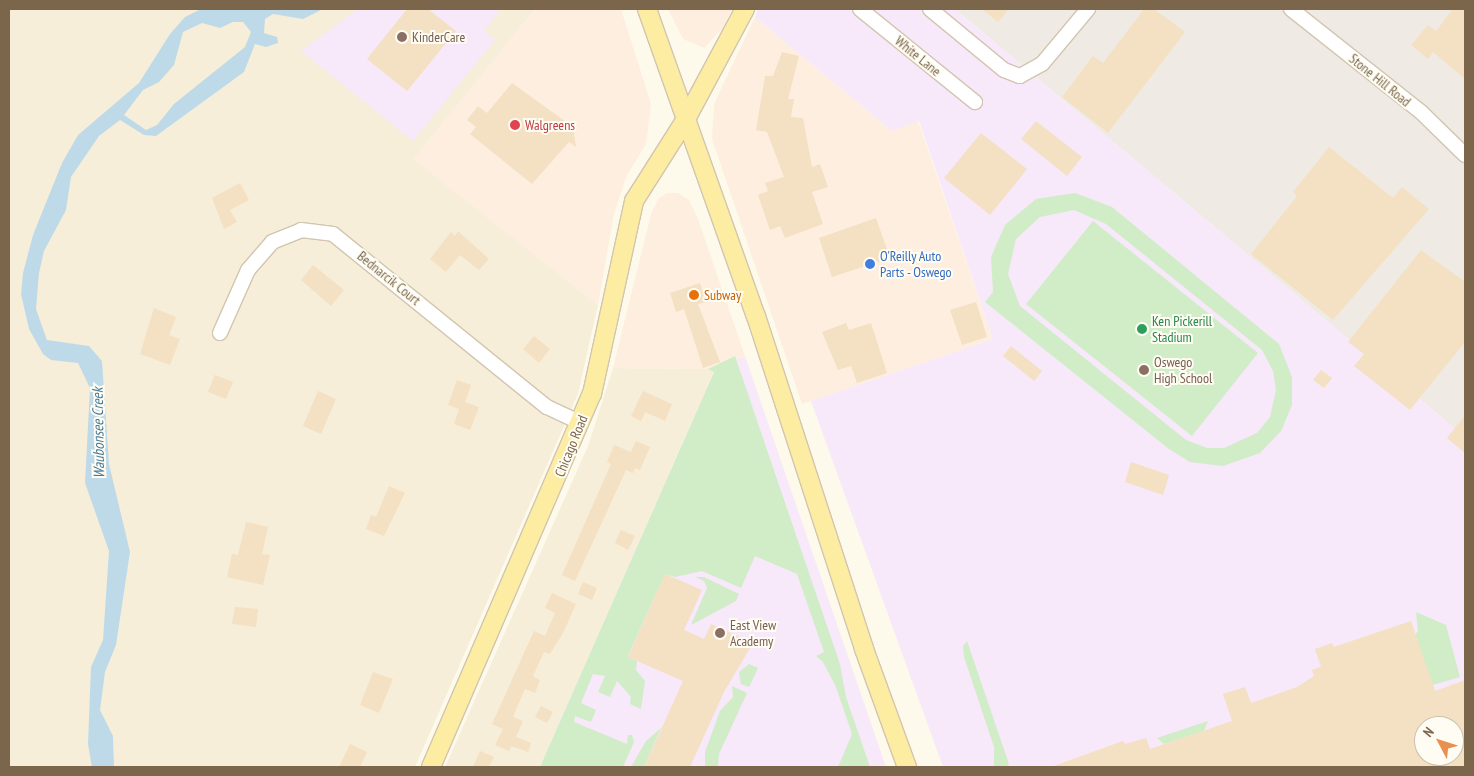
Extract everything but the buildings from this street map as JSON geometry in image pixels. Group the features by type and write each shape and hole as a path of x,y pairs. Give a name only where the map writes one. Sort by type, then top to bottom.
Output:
{"main road":[{"path":"647,9 907,767"},
{"name":"Chicago Road","path":"430,767 582,423 605,345 634,201 686,119 745,9"}],"street":[{"name":"White Lane","path":"860,9 975,102"},
{"path":"930,9 1004,70 1020,76 1042,64 1088,9"},
{"name":"Stone Hill Road","path":"1291,9 1422,113 1465,155"},
{"name":"Bednarcik Court","path":"220,333 248,270 272,242 301,230 333,234 547,408 582,423"}],"shaded area":[{"path":"9,9 535,9 414,159 598,305 578,394 415,767 9,767"},
{"path":"358,9 501,9 484,31 495,40 413,141 301,51"},
{"path":"535,9 621,9 651,104 646,144 626,177 614,214 598,305 413,159"},
{"path":"668,9 732,9 723,28 704,48 683,39"},
{"name":"Oswego High School","path":"758,9 955,9 1465,437 1465,767 943,767 811,401 993,339 919,121 892,131 755,17"},
{"path":"955,9 1465,9 1465,437"},
{"path":"755,17 892,131 918,121 993,339 802,404 712,139 714,104"},
{"path":"667,193 678,193 689,200 698,219 745,356 705,369 613,368 651,214 659,198"},
{"name":"East View Academy","path":"745,356 886,767 540,767 716,367"},
{"path":"728,362 714,371 540,767 445,767 588,446 613,368 705,369"}],"green space":[{"path":"1075,193 1112,207 1279,344 1292,377 1292,405 1281,431 1260,453 1223,466 1190,462 1169,449 985,302 993,292 991,257 1005,225 1036,199","holes":["1074,210 1106,224 1262,350 1273,371 1276,390 1270,417 1257,433 1224,448 1207,448 1186,440 1020,306 1008,274 1016,239 1040,217"]},
{"name":"Ken Pickerill Stadium","path":"1093,221 1258,353 1192,436 1026,304"},
{"path":"735,356 840,664 846,697 870,767 838,767 852,734 836,687 823,662 816,656 824,652 797,574 755,556 741,588 702,571 675,577 665,574 628,656 637,661 636,670 645,681 641,709 630,704 631,697 617,681 610,697 598,692 605,676 593,674 581,703 596,710 591,722 575,716 574,722 627,744 628,735 632,735 634,742 623,767 540,767 714,372 708,369"},
{"path":"695,577 704,577 739,594 736,601 691,625 707,588 704,581"},
{"path":"1416,612 1446,625 1460,677 1433,685 1435,691 1349,721 1418,631"},
{"path":"967,641 1009,764 1006,767 994,767 994,747 964,657 963,646"},
{"path":"749,664 758,668 749,687 741,684 739,672"},
{"path":"732,686 747,693 719,754 718,767 705,767 705,752 720,711 733,697"},
{"path":"1208,721 1204,731 1164,744 1157,738"},
{"path":"661,728 644,767 631,767 646,741"}],"water":[{"name":"Waubonsee Creek","path":"201,9 323,9 303,19 273,14 265,19 264,33 277,37 278,43 266,47 255,44 244,72 156,136 144,135 120,120 99,136 71,177 66,210 44,251 39,273 36,309 47,340 89,346 102,361 109,464 130,552 116,645 105,672 100,710 113,736 114,767 92,767 88,744 91,667 103,640 109,551 85,483 90,388 78,363 51,360 43,354 29,329 21,294 23,273 33,235 62,163 78,135 139,83 170,34 185,17","holes":["233,22 243,22 251,32 245,47 174,104 157,125 146,130 124,115 143,90 159,82 174,65 183,32 202,23 220,28"]}],"place":[{"name":"KinderCare","path":"402,37"},
{"name":"Walgreens","path":"515,125"},
{"name":"O'Reilly Auto Parts - Oswego","path":"870,264"},
{"name":"Subway","path":"694,295"},
{"name":"Ken Pickerill Stadium","path":"1142,329"},
{"name":"Oswego High School","path":"1144,370"},
{"name":"East View Academy","path":"720,633"}]}
